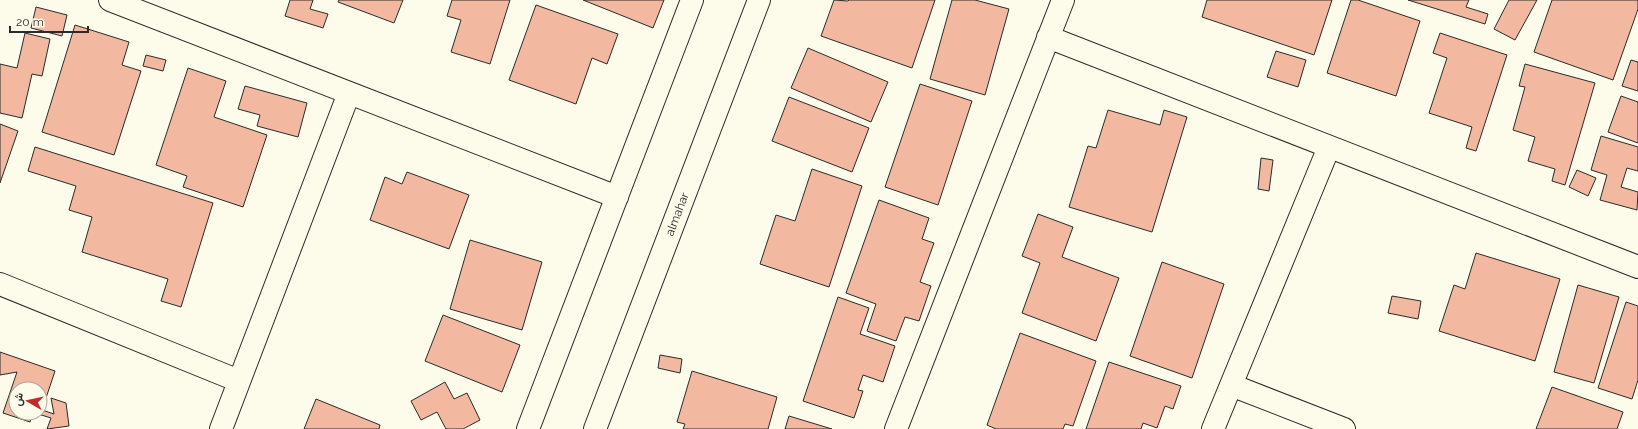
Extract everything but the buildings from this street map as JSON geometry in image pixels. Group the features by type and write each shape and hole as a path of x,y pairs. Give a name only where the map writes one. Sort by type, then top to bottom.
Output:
{"street":[{"path":"110,0 617,197"},
{"path":"528,429 692,0"},
{"name":"almahar","path":"595,429 759,0"},
{"path":"896,429 1063,0"},
{"path":"1048,37 1638,267"},
{"path":"221,429 349,93"},
{"path":"1213,429 1329,147"},
{"path":"0,284 239,381"},
{"path":"1231,385 1344,429"}]}
